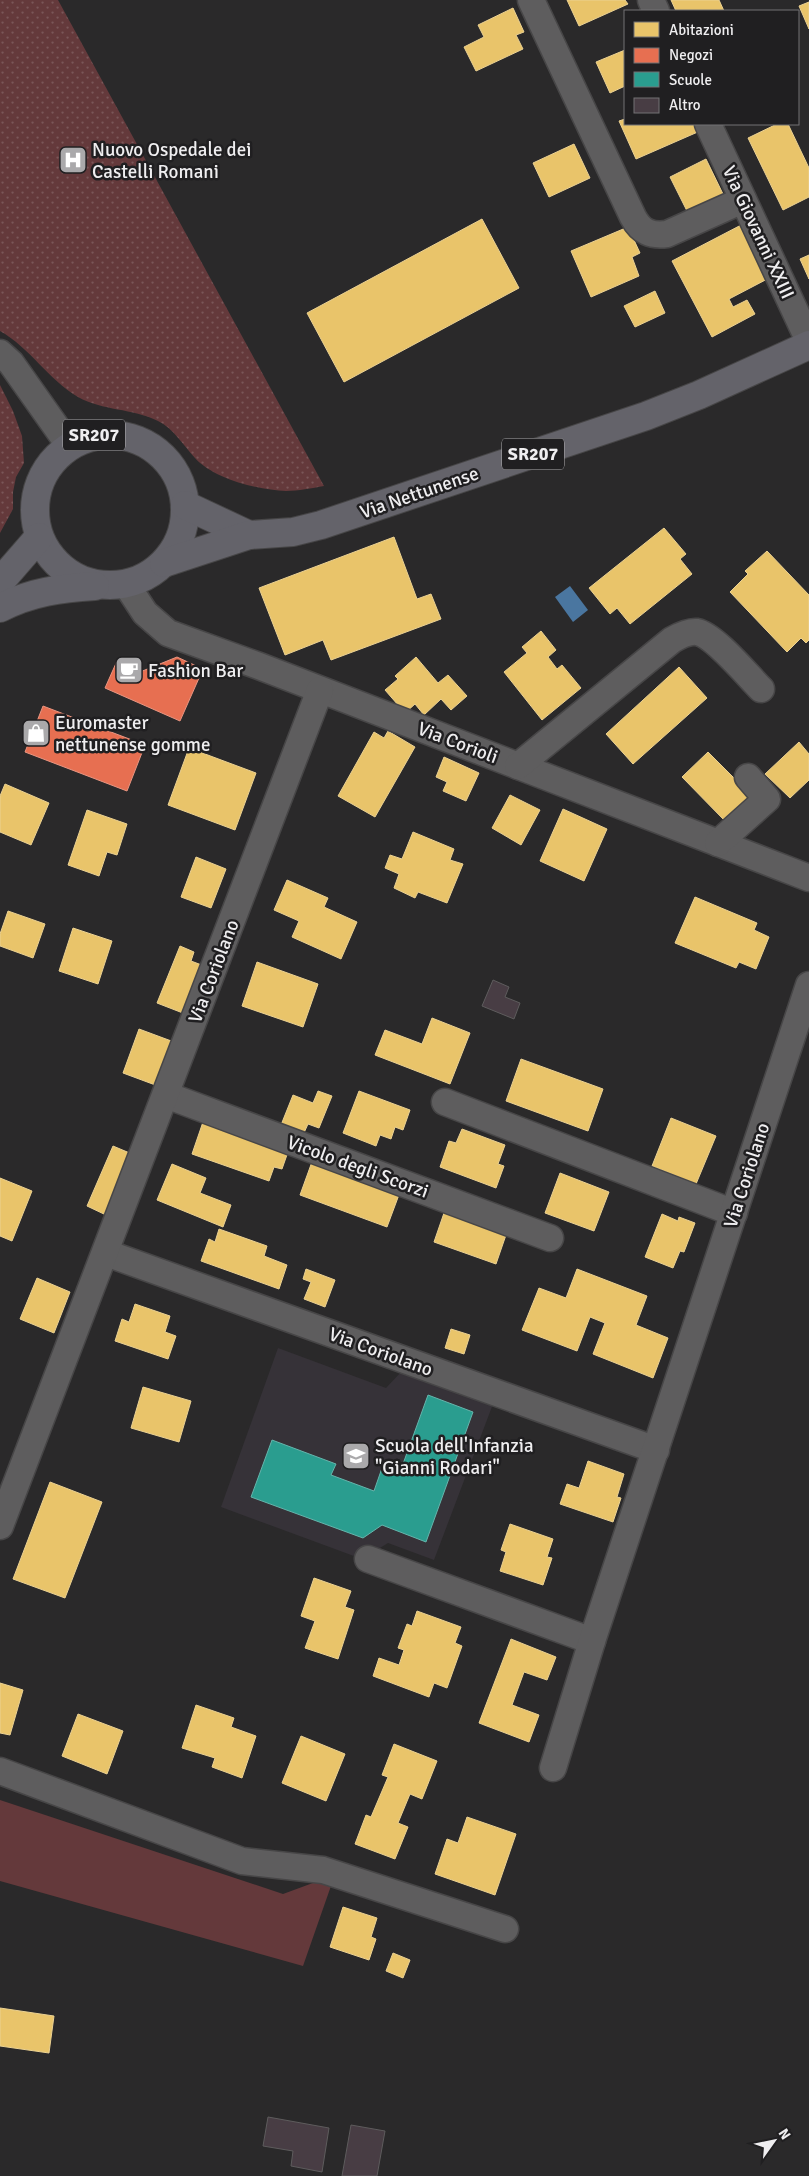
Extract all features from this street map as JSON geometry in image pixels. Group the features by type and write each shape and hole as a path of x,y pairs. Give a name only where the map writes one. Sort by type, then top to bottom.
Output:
{"main road":[{"name":"Via Nettunense","path":"164,563 249,535 293,532 321,525 646,416 699,395 809,345"},
{"name":"SR207","path":"0,608 25,596 48,590 114,584 146,576 164,563 175,548 182,531 185,505 179,480 165,458 144,442 119,434 93,435 69,445 50,463 38,486 34,512 39,537 49,555 64,570 82,580 114,584"},
{"name":"Via Nettunense","path":"185,505 249,535"},
{"path":"0,582 39,537"}],"street":[{"path":"531,0 633,218 642,230 658,235 667,234 743,200"},
{"name":"Via Giovanni XXIII","path":"708,125 809,341"},
{"path":"0,354 11,363 69,445"},
{"name":"Via Corioli","path":"114,584 168,633 809,878"},
{"path":"518,766 672,640 687,633 696,632 710,638 761,689"},
{"name":"Via Coriolano","path":"0,1526 320,690"},
{"path":"718,843 767,799 748,778"},
{"name":"Via Coriolano","path":"553,1768 592,1641 809,985"},
{"name":"Vicolo degli Scorzi","path":"166,1094 550,1238"},
{"path":"445,1102 734,1213"},
{"name":"Via Coriolano","path":"106,1253 656,1450"},
{"path":"368,1559 592,1641"},
{"path":"0,1771 242,1862 323,1870 505,1929"}],"shaded area":[{"name":"Nuovo Ospedale dei Castelli Romani","path":"0,0 58,0 324,486 286,491 275,490 250,486 213,472 195,458 164,424 138,414 97,405 78,397 67,390 21,346 0,331"},
{"path":"0,385 13,411 22,436 24,463 16,477 13,492 13,509 0,533"},
{"name":"Scuola dell'Infanzia \"Gianni Rodari\"","path":"278,1348 386,1388 403,1370 493,1404 434,1560 388,1543 362,1559 221,1507"},
{"path":"0,1800 283,1894 321,1880 332,1883 303,1966 0,1881"}],"water":[{"path":"570,586 588,610 573,622 555,597"}],"building: Abitazioni":[{"path":"567,0 625,0 628,4 579,26"},
{"path":"671,0 719,0 724,10 676,10"},
{"path":"809,2 809,29 799,6"},
{"path":"513,8 524,32 516,35 523,49 476,71 464,47 484,37 478,25"},
{"path":"624,50 624,86 610,93 596,62"},
{"path":"624,119 624,125 697,125 700,131 636,159 619,121"},
{"path":"775,125 788,125 809,168 809,197 783,210 748,138"},
{"path":"574,144 590,178 549,197 533,163"},
{"path":"706,159 723,194 687,211 670,177"},
{"path":"482,219 519,288 344,382 307,313"},
{"path":"745,223 773,276 729,299 733,307 747,300 755,314 712,337 672,261"},
{"path":"628,227 640,253 632,257 639,276 591,297 571,251"},
{"path":"809,255 809,279 800,259"},
{"path":"655,291 665,313 635,327 624,306"},
{"path":"664,528 686,554 680,559 692,574 630,624 617,608 610,614 589,588"},
{"path":"394,537 417,599 431,594 441,619 331,660 323,640 285,655 259,588"},
{"path":"767,551 809,595 809,640 806,643 801,638 787,652 730,592 748,574 745,571"},
{"path":"541,631 556,650 548,657 557,669 562,665 581,688 542,720 504,672 527,653 522,647"},
{"path":"416,657 438,683 448,675 467,696 451,710 441,699 424,715 415,704 405,713 385,690 398,679 395,676"},
{"path":"679,667 707,698 633,764 606,734"},
{"path":"388,731 415,747 375,817 338,796 374,732 384,738"},
{"path":"799,742 809,754 809,780 790,798 765,774"},
{"path":"189,748 256,773 235,830 168,805"},
{"path":"708,752 751,795 725,821 682,777"},
{"path":"444,757 479,773 466,801 443,791 447,782 436,777"},
{"path":"5,784 49,803 31,845 0,832 0,796"},
{"path":"510,795 540,810 521,845 492,828"},
{"path":"563,809 607,829 584,881 540,861"},
{"path":"87,810 127,824 117,855 107,852 99,876 68,865"},
{"path":"413,832 454,849 450,860 463,864 447,903 418,892 415,898 394,888 399,874 385,868 390,855 402,859"},
{"path":"196,857 226,869 211,908 181,897"},
{"path":"287,880 328,898 324,907 357,922 341,959 292,937 299,921 274,910"},
{"path":"695,897 757,923 754,930 769,937 756,969 739,962 736,968 675,943"},
{"path":"8,911 45,924 33,958 0,946 0,934"},
{"path":"73,928 112,941 98,984 59,971"},
{"path":"180,946 194,952 191,961 207,967 188,1015 157,1003"},
{"path":"257,962 318,984 303,1027 242,1006"},
{"path":"432,1018 470,1033 450,1084 375,1055 385,1030 422,1044"},
{"path":"139,1029 174,1042 158,1086 123,1073"},
{"path":"521,1059 603,1089 588,1131 506,1101"},
{"path":"318,1091 332,1096 319,1128 308,1124 303,1135 281,1125 293,1095 313,1103"},
{"path":"359,1091 410,1110 403,1130 395,1127 391,1139 380,1135 376,1146 343,1133"},
{"path":"671,1118 716,1136 696,1184 652,1166"},
{"path":"204,1119 289,1149 282,1169 274,1167 269,1181 192,1154"},
{"path":"462,1129 505,1145 498,1164 504,1166 496,1188 440,1167 449,1141 456,1143"},
{"path":"113,1146 132,1154 106,1215 87,1206"},
{"path":"313,1159 400,1192 387,1227 300,1195"},
{"path":"172,1164 206,1178 200,1193 231,1205 223,1227 157,1200"},
{"path":"560,1173 609,1192 594,1231 545,1213"},
{"path":"0,1178 32,1191 12,1241 0,1236"},
{"path":"445,1210 507,1232 496,1264 434,1242"},
{"path":"662,1214 678,1221 679,1217 695,1223 684,1252 680,1251 673,1268 645,1257"},
{"path":"219,1229 267,1246 264,1256 287,1265 279,1289 201,1261 209,1239 215,1242"},
{"path":"306,1269 335,1280 325,1307 304,1299 311,1282 303,1279"},
{"path":"577,1269 647,1296 636,1325 668,1338 653,1378 593,1354 605,1323 590,1317 577,1351 522,1330 539,1288 566,1298"},
{"path":"37,1278 70,1292 54,1333 20,1319"},
{"path":"135,1304 170,1316 165,1332 176,1336 168,1359 115,1341 122,1319 129,1322"},
{"path":"451,1329 470,1335 464,1354 445,1348"},
{"path":"143,1387 191,1401 179,1442 131,1428"},
{"path":"588,1461 624,1474 617,1497 621,1498 613,1522 560,1504 567,1484 579,1488"},
{"path":"50,1482 102,1502 65,1598 13,1579"},
{"path":"510,1524 553,1539 547,1557 552,1558 543,1585 500,1571 506,1552 501,1550"},
{"path":"314,1578 351,1591 345,1607 354,1610 338,1659 305,1648 315,1621 301,1616"},
{"path":"417,1611 461,1627 455,1643 462,1646 447,1688 434,1683 429,1697 373,1676 379,1658 399,1665 404,1650 398,1648 407,1624 412,1626"},
{"path":"511,1639 556,1657 547,1680 524,1672 512,1705 539,1715 529,1742 479,1723"},
{"path":"0,1683 23,1690 10,1735 0,1733"},
{"path":"196,1705 234,1718 231,1727 256,1736 242,1778 212,1767 215,1758 182,1748"},
{"path":"78,1714 123,1731 107,1774 62,1756"},
{"path":"301,1736 345,1754 326,1801 282,1783"},
{"path":"394,1744 437,1761 422,1799 410,1794 398,1823 408,1827 395,1859 355,1844 366,1815 371,1817 388,1777 382,1775"},
{"path":"467,1817 516,1834 495,1895 435,1874 447,1839 458,1843"},
{"path":"343,1907 377,1918 371,1937 376,1939 369,1960 330,1947"},
{"path":"393,1953 410,1960 403,1978 386,1971"},
{"path":"0,2008 54,2016 49,2053 0,2046"}],"building: Negozi":[{"path":"177,657 203,669 180,721 105,688 117,661 140,672"},
{"path":"43,706 145,745 127,791 25,752"}],"building: Scuole":[{"path":"428,1395 473,1412 426,1542 382,1525 363,1538 251,1497 272,1440 336,1464 331,1475 374,1491 382,1468 399,1475"}],"building: Altro":[{"path":"493,980 509,987 505,997 520,1003 514,1019 482,1006"},
{"path":"268,2117 329,2128 322,2172 291,2166 293,2151 263,2146"},
{"path":"351,2125 385,2131 377,2176 342,2176"}],"place":[{"name":"Nuovo Ospedale dei Castelli Romani","path":"73,160"},
{"name":"Fashion Bar","path":"129,670"},
{"name":"Euromaster nettunense gomme","path":"36,733"},
{"name":"Scuola dell'Infanzia \"Gianni Rodari\"","path":"356,1456"}]}
